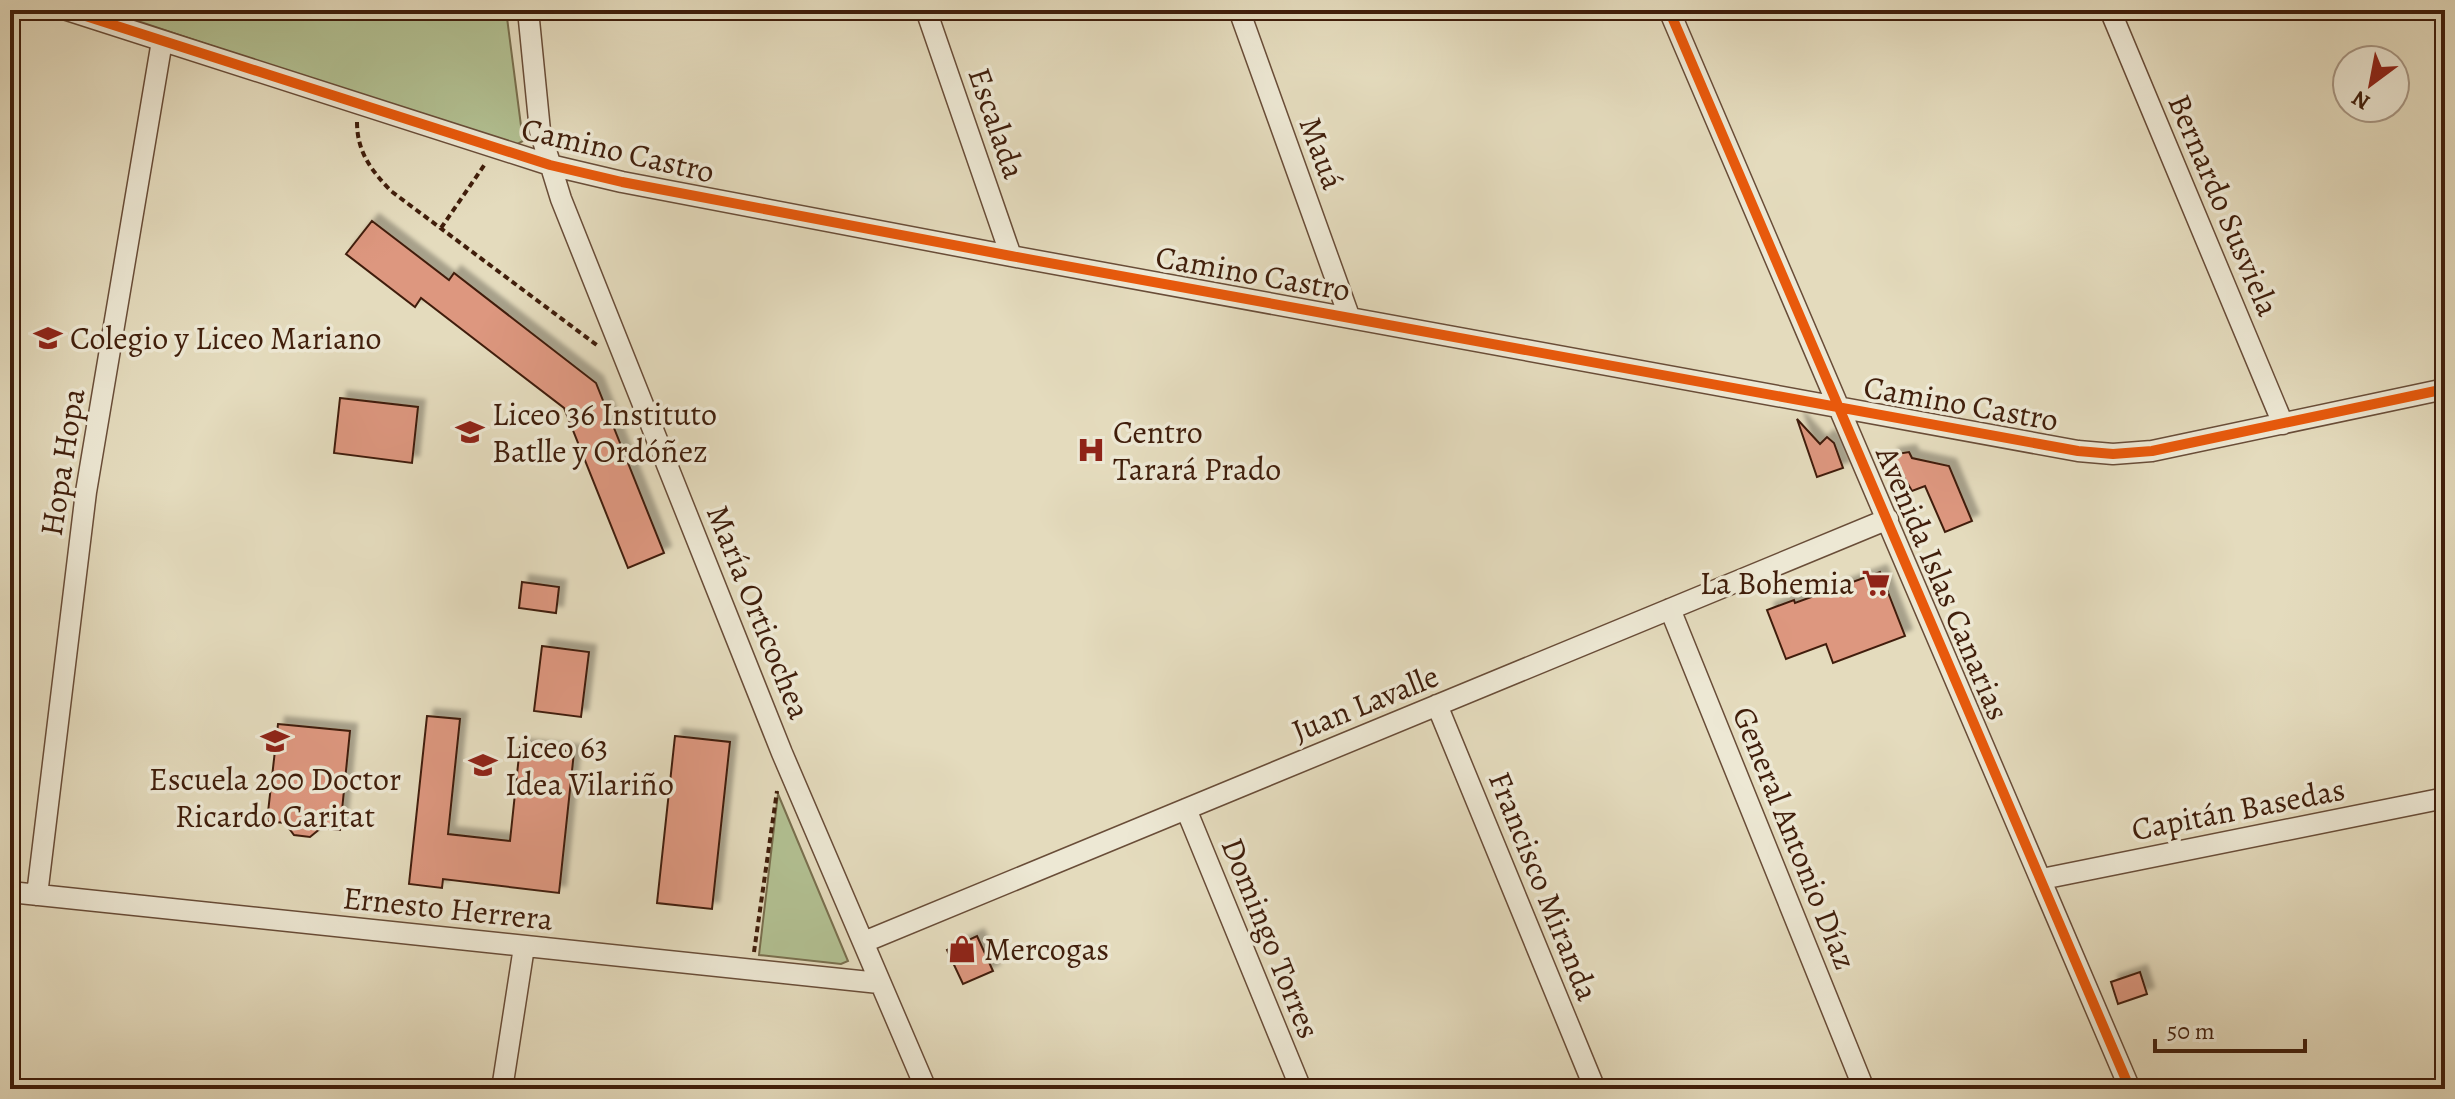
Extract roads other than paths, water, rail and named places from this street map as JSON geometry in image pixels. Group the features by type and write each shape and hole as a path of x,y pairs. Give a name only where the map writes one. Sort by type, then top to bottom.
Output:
{"street":[{"name":"Camino Castro","path":"67,10 550,165 622,182 2078,451 2113,454 2152,451 2445,389"},
{"name":"María Orticochea","path":"528,10 540,131 561,199 782,753 926,1089"},
{"name":"Escalada","path":"926,10 1011,256"},
{"name":"Mauá","path":"1239,10 1349,316"},
{"name":"Avenida Islas Canarias","path":"1669,10 2130,1089"},
{"name":"Bernardo Susviela","path":"2110,10 2283,424"},
{"name":"Hopa Hopa","path":"37,895 86,492 162,41"},
{"name":"Juan Lavalle","path":"864,942 1888,519"},
{"name":"General Antonio Díaz","path":"1670,609 1864,1089"},
{"name":"Francisco Miranda","path":"1437,705 1595,1089"},
{"name":"Capitán Basedas","path":"2042,879 2445,798"},
{"name":"Domingo Torres","path":"1186,809 1301,1089"},
{"name":"Ernesto Herrera","path":"10,892 879,983"},
{"path":"502,1089 524,947"}],"place":[{"name":"Colegio y Liceo Mariano","path":"48,338"},
{"name":"Liceo 36 Instituto Batlle y Ordóñez","path":"470,432"},
{"name":"Centro Tarará Prado","path":"1091,450"},
{"name":"La Bohemia","path":"1876,583"},
{"name":"Escuela 200 Doctor Ricardo Caritat","path":"275,741"},
{"name":"Liceo 63 Idea Vilariño","path":"483,765"},
{"name":"Mercogas","path":"962,949"}]}
